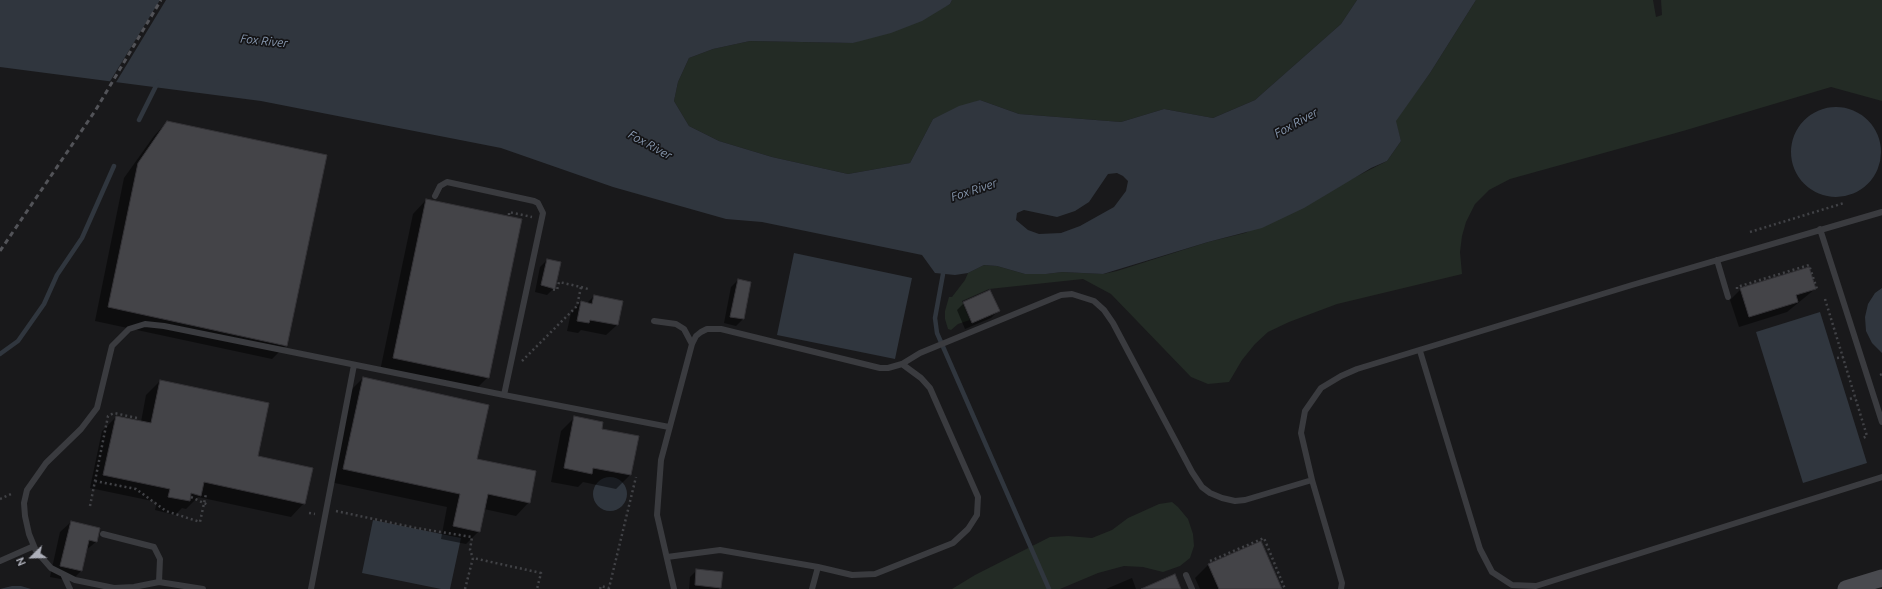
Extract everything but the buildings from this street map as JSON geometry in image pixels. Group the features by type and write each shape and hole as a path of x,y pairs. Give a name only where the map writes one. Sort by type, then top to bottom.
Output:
{"main road":[{"path":"1846,589 1882,578"}],"lane":[{"path":"435,196 440,186 447,182 534,201 538,203 543,214 504,394"},
{"path":"1341,589 1342,583 1312,480 1303,445 1301,428 1305,411 1316,394 1330,382 1357,369 1716,260 1882,212"},
{"path":"1820,229 1882,422"},
{"path":"1716,260 1728,297"},
{"path":"674,589 657,515 661,460 692,344 701,332 707,330 721,329 880,368 888,368 902,364 920,353 1061,296 1072,294 1082,296 1094,302 1104,310 1113,323 1192,472 1202,486 1210,493 1222,498 1245,500 1312,480"},
{"path":"654,321 676,324 684,329 692,344"},
{"path":"203,589 159,582 144,587 114,588 76,580 51,568 34,546 25,516 24,503 27,490 46,463 81,429 94,412 102,391 112,346 130,329 145,324 164,326 669,427"},
{"path":"1420,351 1480,549 1492,572 1512,585 1536,586 1882,476"},
{"path":"667,557 720,550 852,575 875,574 953,543 968,529 977,515 978,496 930,388 921,378 902,364"},
{"path":"311,589 354,365"},
{"path":"103,534 154,547 160,559 159,582"},
{"path":"0,561 34,546"},
{"path":"812,589 818,568"},
{"path":"63,574 70,589"},
{"path":"1186,575 1192,589"}],"path":[{"path":"1750,232 1844,203"},
{"path":"509,215 509,212 538,218"},
{"path":"1738,293 1737,287 1809,265 1817,289"},
{"path":"550,289 557,290 559,282 588,288"},
{"path":"508,376 577,306 581,287"},
{"path":"1825,299 1867,436 1863,438"},
{"path":"1837,358 1843,356"},
{"path":"1850,399 1856,397"},
{"path":"90,506 108,416 114,413 138,418"},
{"path":"600,589 601,586 609,588 636,477"},
{"path":"95,481 136,489 166,511 200,522 206,494"},
{"path":"0,499 11,494"},
{"path":"191,496 208,505"},
{"path":"336,510 431,531 472,537 470,553 473,558 465,589"},
{"path":"309,513 316,514"},
{"path":"1210,561 1264,538 1285,589"},
{"path":"473,558 541,572 537,589"}],"shaded area":[{"path":"952,0 1357,0 1341,24 1255,100 1213,118 1164,109 1121,122 1019,114 980,100 933,119 910,163 848,174 772,157 719,141 689,126 674,101 678,82 689,58 713,49 750,41 853,43 950,4"},
{"path":"1476,0 1653,0 1656,17 1662,15 1661,0 1882,0 1882,101 1831,87 1683,131 1510,179 1489,190 1475,204 1466,222 1462,236 1460,252 1462,274 1337,304 1289,322 1268,332 1255,344 1242,360 1229,382 1208,384 1191,377 1111,294 1083,279 989,289 962,301 970,320 958,324 951,330 948,329 945,319 945,311 949,297 952,297 965,280 968,273 984,265 997,266 1025,274 1062,272 1103,274 1117,271 1208,242 1245,233 1387,161 1401,141 1395,121 1430,73"},
{"path":"1172,502 1188,519 1193,534 1194,546 1190,558 1180,566 1163,572 1143,567 1124,566 1098,573 1060,589 952,589 975,575 1050,537 1068,536 1092,538 1112,530 1128,518 1159,504"}],"water":[{"name":"Fox River","path":"0,0 952,0 950,4 922,21 891,33 853,43 750,41 713,49 689,58 678,82 674,101 689,126 719,141 772,157 848,174 910,163 933,119 959,106 980,100 1019,114 1121,122 1164,109 1213,118 1255,100 1341,24 1357,0 1476,0 1430,73 1396,121 1401,141 1387,161 1371,168 1304,208 1262,228 1208,242 1103,274 1062,272 1025,274 997,266 984,265 968,273 955,275 935,273 922,255 762,222 726,219 613,187 501,148 261,101 0,67","holes":["1117,173 1128,181 1126,191 1114,207 1080,226 1061,233 1039,234 1028,230 1016,220 1017,213 1024,210 1057,217 1075,211 1089,202 1108,174"]},
{"path":"1836,107 1853,111 1868,120 1877,135 1881,152 1877,169 1868,184 1853,193 1836,197 1819,193 1804,184 1795,169 1791,152 1795,135 1804,120 1819,111"},
{"path":"794,253 912,278 895,359 777,335"},
{"path":"1882,288 1882,353 1872,343 1866,331 1865,317 1868,304 1875,293"},
{"path":"1820,312 1867,463 1803,483 1756,332"},
{"path":"610,477 622,482 627,494 622,506 610,511 598,506 593,494 598,482"},
{"path":"373,520 461,538 450,589 441,589 362,573"},
{"path":"12,586 21,586 31,589 0,589"}],"pier":[{"path":"160,0 166,0 115,84 109,83"}],"waterway":[{"path":"139,120 158,82"},
{"path":"0,354 18,341 44,304 57,275 82,238 114,166"},
{"path":"943,274 935,318 937,333 1049,589"}],"railway":[{"path":"0,251 95,111 161,0"}]}
